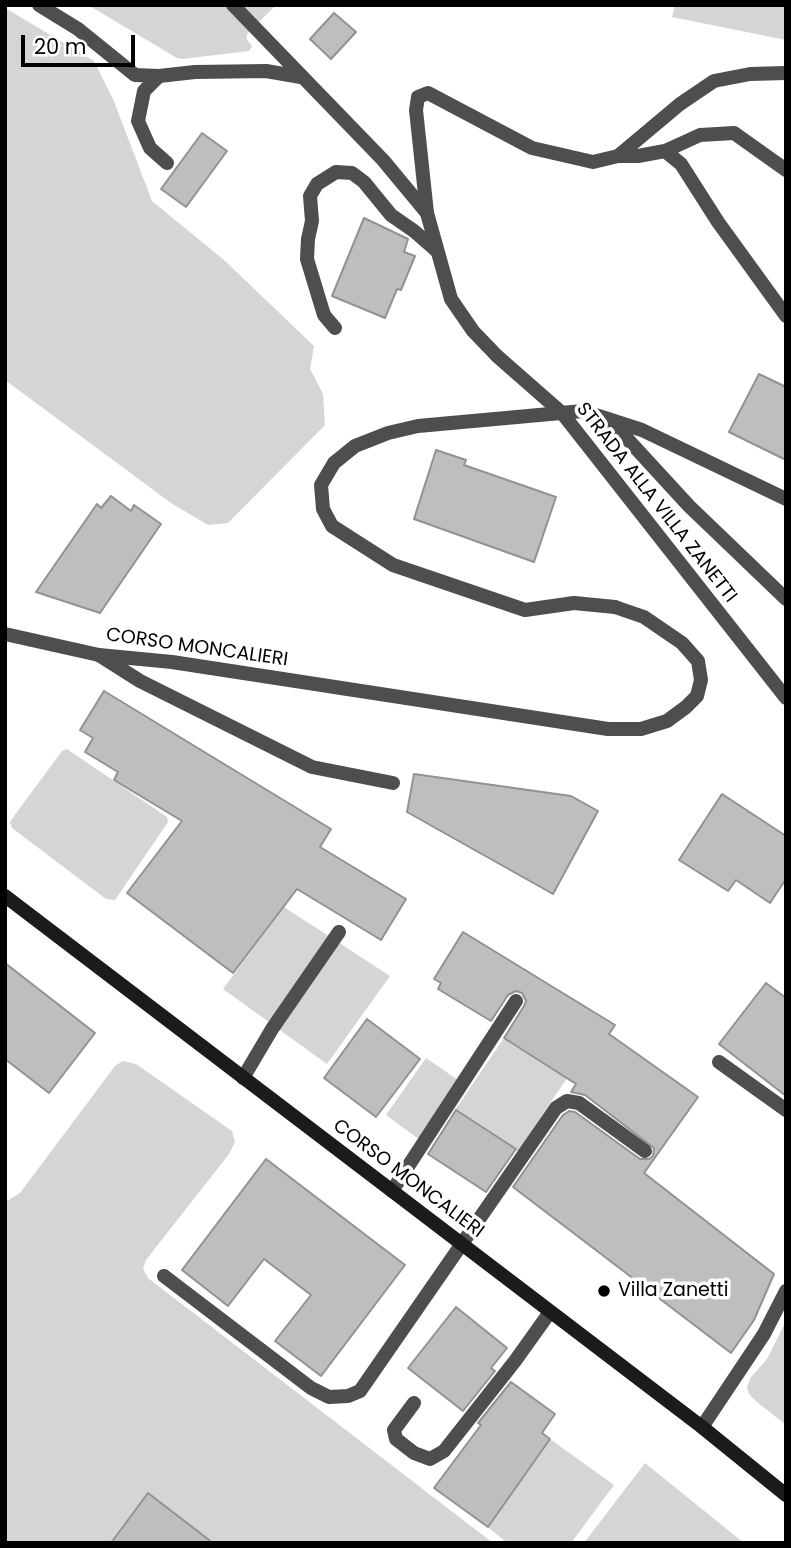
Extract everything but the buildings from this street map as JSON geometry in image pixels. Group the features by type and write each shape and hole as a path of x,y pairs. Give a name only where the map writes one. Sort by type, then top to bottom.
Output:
{"main road":[{"name":"CORSO MONCALIERI","path":"5,896 702,1427 786,1494"}],"street":[{"path":"39,5 78,29 135,75 266,71 301,77"},
{"path":"233,5 383,160 427,213"},
{"path":"618,156 680,104 714,81 750,74 786,73"},
{"path":"159,76 144,92 138,121 150,148 167,163"},
{"name":"STRADA ALLA VILLA ZANETTI","path":"618,156 593,162 532,148 435,95 424,94 418,97 416,110 427,213 451,299 473,331 497,356 562,414 786,698"},
{"path":"618,156 638,156 664,150 700,135 734,132 786,170"},
{"path":"664,150 681,164 718,222 786,316"},
{"path":"335,328 324,316 307,258 312,221 310,196 317,184 336,172 352,173 364,181 391,215 437,251"},
{"path":"562,414 583,411 642,430 786,499"},
{"name":"CORSO MONCALIERI","path":"5,634 99,655 172,662 608,729 641,729 667,721 686,708 696,696 701,680 698,661 682,643 644,617 615,607 575,603 525,610 393,565 332,526 323,509 321,485 334,463 355,446 388,433 418,426 562,414"},
{"path":"608,418 688,506 786,600"},
{"path":"99,655 140,681 312,767 393,783"},
{"path":"243,1077 272,1029 339,932"},
{"path":"392,1191 516,1001"},
{"path":"719,1062 786,1110"},
{"path":"163,1276 311,1388 329,1397 348,1396 360,1391 556,1108 567,1101 579,1103 645,1151"},
{"path":"702,1427 764,1334 786,1291"},
{"path":"414,1403 394,1430 396,1439 414,1453 430,1459 444,1451 550,1312"}],"shaded area":[{"path":"88,5 276,5 247,34 247,40 252,46 249,51 182,59"},
{"path":"675,5 786,5 786,40 672,17"},
{"path":"5,8 94,61 113,99 152,201 224,260 314,346 310,369 323,394 325,425 228,523 208,525 171,503 5,380"},
{"path":"67,749 167,817 168,822 115,900 106,899 12,828 10,822 62,751"},
{"path":"284,907 390,976 327,1064 223,989"},
{"path":"504,1038 567,1078 518,1151 455,1110"},
{"path":"426,1058 458,1080 420,1140 386,1115"},
{"path":"123,1061 136,1064 232,1131 235,1142 229,1154 146,1260 143,1269 148,1278 493,1543 5,1543 5,1202 20,1193 115,1066"},
{"path":"786,1321 786,1425 757,1402 749,1394 747,1387 751,1377 767,1359"},
{"path":"550,1439 614,1485 571,1543 507,1543 488,1527"},
{"path":"645,1463 744,1543 584,1543"}],"place":[{"name":"Villa Zanetti","path":"604,1291"}]}
